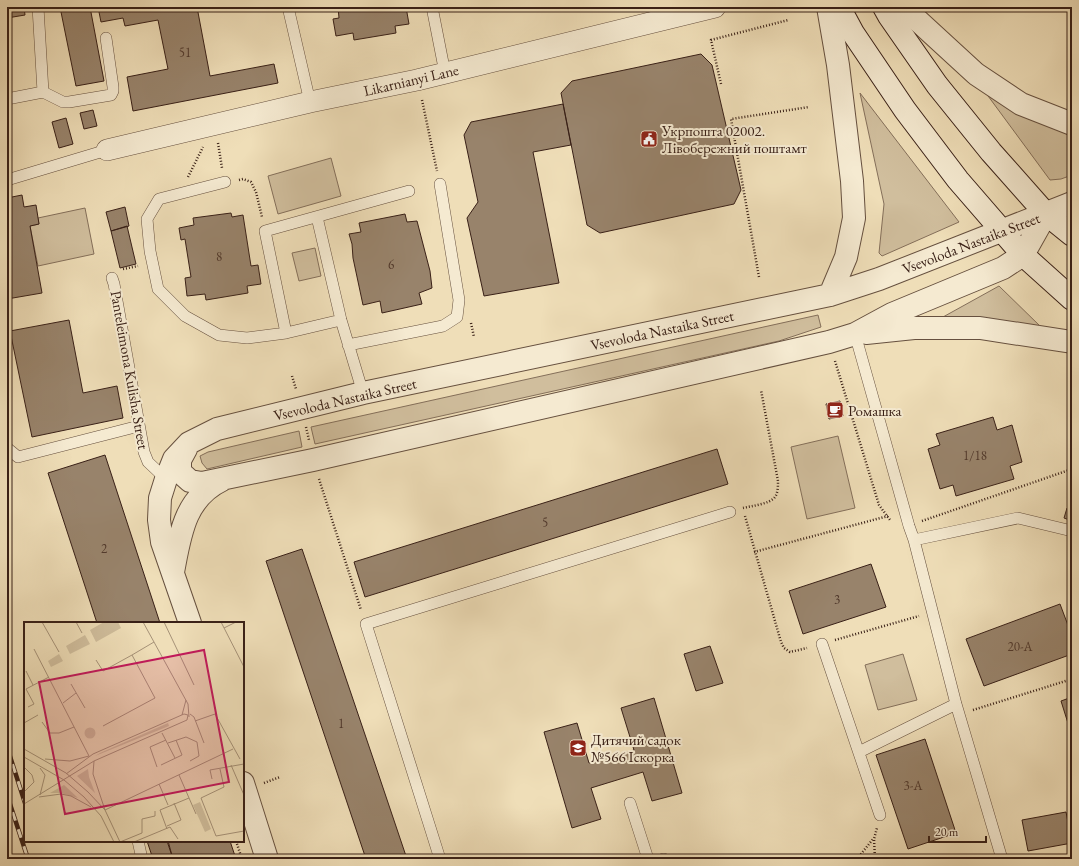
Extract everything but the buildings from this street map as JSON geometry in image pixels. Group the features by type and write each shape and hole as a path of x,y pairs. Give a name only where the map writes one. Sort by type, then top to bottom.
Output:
{"street":[{"name":"Likarnianyi Lane","path":"107,150 310,102 417,80 715,7"},
{"path":"828,7 838,65 852,181 854,218 846,257 830,295"},
{"path":"839,7 853,33 905,110 958,180 1023,255 1072,299"},
{"path":"884,7 937,85 991,152 1046,214 1072,235"},
{"path":"903,7 976,74 1021,104 1072,124"},
{"path":"1046,214 1072,203"},
{"name":"Vsevoloda Nastaika Street","path":"1046,214 1023,255 1003,268 892,314 855,334 829,342 314,460 202,482 190,481 180,472 180,460 189,443 217,430 363,394 830,295 879,279 1001,230 1046,214"},
{"path":"855,334 914,328 980,328 1072,342"},
{"path":"189,443 174,459 166,479 160,498 159,520 162,542 190,622"},
{"path":"173,574 181,531 187,515 198,498 213,485 229,477"},
{"path":"244,787 267,859"}],"lane":[{"path":"38,7 43,92"},
{"path":"288,7 310,102"},
{"path":"432,7 445,72"},
{"path":"7,99 43,92 63,102 111,95 113,87 106,38"},
{"path":"7,180 107,150"},
{"path":"225,182 159,199 147,219 152,264 158,289 185,316 219,335 247,338 286,332 341,320"},
{"path":"348,345 443,326 457,317 459,300 440,184"},
{"path":"286,332 265,231 409,191"},
{"path":"317,217 341,320 363,394"},
{"name":"Panteleimona Kulisha Street","path":"113,281 144,452 148,462 166,479"},
{"path":"855,334 914,540 959,715 1002,859"},
{"path":"7,448 18,457 139,426"},
{"path":"440,859 366,624 730,512"},
{"path":"914,540 1018,518 1072,531"},
{"path":"822,644 880,815"},
{"path":"859,752 956,704"},
{"path":"630,803 648,859"},
{"path":"138,842 142,859"}],"path":[{"path":"721,84 711,40 788,20"},
{"path":"417,80 440,184"},
{"path":"759,277 730,119 809,107"},
{"path":"215,124 225,182 243,180 252,182 256,192 265,231"},
{"path":"180,194 215,124"},
{"path":"113,281 119,283 119,270 152,264"},
{"path":"829,342 879,505 892,521"},
{"path":"292,376 302,409 324,498 366,624"},
{"path":"730,512 768,502 775,497 778,490 778,481 761,390"},
{"path":"909,526 1072,469"},
{"path":"745,516 754,552 781,642 784,648 790,652 924,614"},
{"path":"754,552 888,516"},
{"path":"959,715 1072,679"},
{"path":"875,859 874,839 880,815"},
{"path":"857,859 874,839"},
{"path":"236,842 242,859"}],"shaded area":[{"path":"977,81 1030,117 1072,135 1072,175 1061,179 1050,180"},
{"path":"860,93 959,222 882,256 879,253 884,204"},
{"path":"331,158 341,196 278,214 268,176"},
{"path":"85,208 94,254 38,266 30,226 39,224 38,218"},
{"path":"315,248 321,276 299,281 292,253"},
{"path":"999,286 1040,326 943,317"},
{"path":"818,315 821,327 779,341 315,444 311,427"},
{"path":"299,431 302,447 207,469 202,463 200,456 208,452"},
{"path":"838,436 855,508 807,519 791,447"},
{"path":"903,654 917,700 878,710 865,665"}],"railway":[{"path":"7,747 24,800"},
{"path":"7,795 28,859"},
{"path":"7,847 11,859"}],"place":[{"name":"Укрпошта 02002. Лівобережний поштамт","path":"649,139"},
{"name":"Ромашка","path":"835,410"},
{"name":"Дитячий садок №566 Іскорка","path":"578,748"}]}
